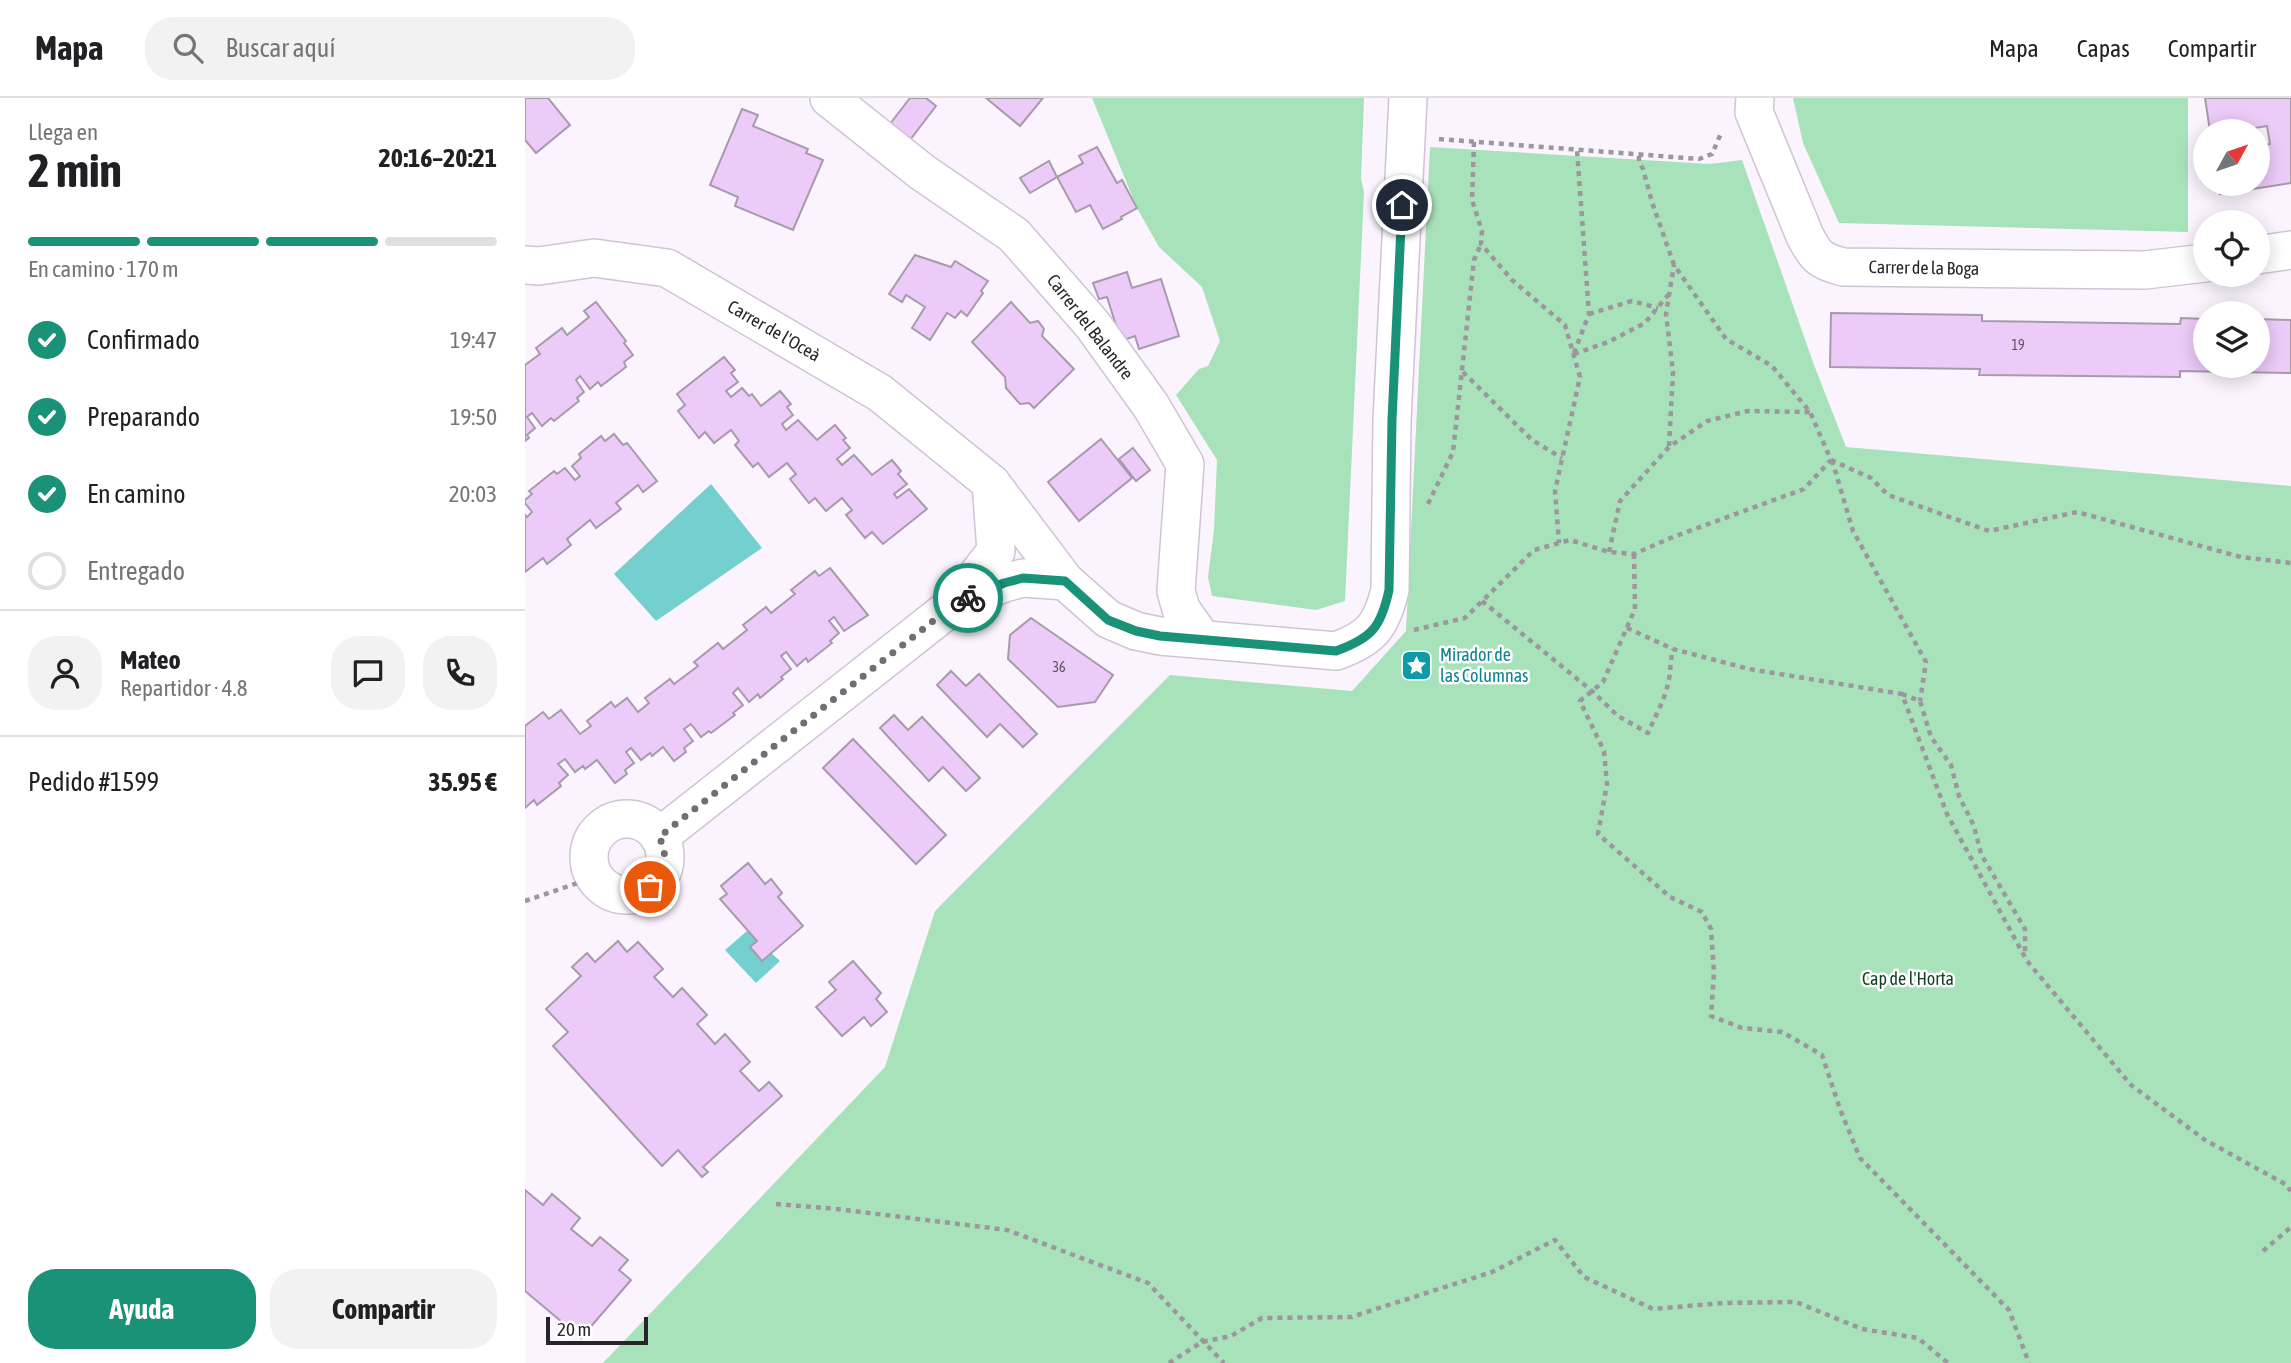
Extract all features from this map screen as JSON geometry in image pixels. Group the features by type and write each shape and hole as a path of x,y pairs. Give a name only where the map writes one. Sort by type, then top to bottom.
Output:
{"street":[{"name":"Carrer del Balandre","path":"829,98 922,172 1014,235 1092,324 1151,406 1185,464 1176,591 1181,609 1202,639"},
{"name":"Carrer de l'Oceà","path":"525,265 539,266 594,258 667,268 880,393 991,483 1065,581 1108,620 1136,631 1160,636 1336,651 1361,640 1373,631 1384,614 1389,590 1392,420 1408,98"},
{"name":"Carrer de la Boga","path":"1755,98 1754,112 1805,236 1814,254 1825,262 1843,267 2132,270 2193,263"},
{"path":"2270,253 2291,250"},
{"path":"659,837 956,603 996,551 991,483"},
{"path":"956,603 1023,578 1065,581"},
{"path":"620,819 636,820 649,826 659,837 665,854 664,867 659,878 650,887 640,893 615,893 604,887 595,877 590,864 590,848 596,835 607,825 620,819"}],"path":[{"path":"1428,138 1699,159 1712,154 1721,131"},
{"path":"1424,513 1454,453 1474,260 1481,244 1482,231 1472,200 1474,142"},
{"path":"1573,354 1589,314 1577,150"},
{"path":"1639,154 1639,161 1674,265 1726,339 1772,366 1810,412 1831,460 1853,531 1926,663 1920,701 1931,737 1951,765 1959,796 1974,826 1981,854 2025,929 2025,957"},
{"path":"1481,244 1512,280 1565,325 1580,377 1555,491 1559,543"},
{"path":"1669,447 1673,372 1666,314 1674,265"},
{"path":"1573,354 1608,342 1645,323 1669,294"},
{"path":"1589,314 1632,301 1658,308"},
{"path":"1463,372 1532,440 1562,458"},
{"path":"1609,552 1620,501 1669,447 1707,421 1748,411 1810,412"},
{"path":"1406,631 1465,618 1534,550 1570,540 1609,552 1634,554 1804,489 1831,460"},
{"path":"1831,460 1871,478 1888,495 1989,531 2077,512 2241,557 2291,563"},
{"path":"1634,554 1635,609 1603,682 1580,701 1604,751 1607,784 1598,834 1670,897 1702,912 1711,929 1714,974 1711,1016 1742,1028 1782,1031 1822,1055 1860,1158 2010,1310 2029,1363"},
{"path":"1482,601 1592,691 1618,716 1648,733 1665,696 1672,649"},
{"path":"1627,628 1672,649 1749,669 1902,694 1920,701"},
{"path":"1902,694 1947,814 2025,957 2131,1085 2205,1140 2285,1184 2291,1191"},
{"path":"525,901 595,877"},
{"path":"776,1204 1007,1230 1148,1283 1224,1363"},
{"path":"2263,1251 2291,1227"},
{"path":"1169,1363 1202,1342 1231,1336 1262,1318 1351,1317 1492,1272 1555,1240 1584,1277 1653,1309 1723,1303 1796,1302 1862,1329 1918,1338 1948,1363"}],"green space":[{"path":"1092,98 1364,98 1361,179 1364,192 1345,601 1316,610 1212,596 1208,577 1214,530 1217,460 1176,395 1199,369 1208,366 1220,341 1202,287 1159,247 1137,208"},
{"path":"1793,98 2188,98 2188,232 1839,223 1803,143"},
{"name":"Cap de l'Horta","path":"1430,147 1710,164 1742,160 1814,365 1846,447 2291,486 2291,1363 603,1363 885,1067 935,911 1170,675 1352,691 1406,631"}],"water":[{"path":"711,484 762,548 656,621 614,574"},
{"path":"747,931 780,961 756,983 725,950"}],"building":[{"path":"525,98 548,98 570,125 536,153 525,140"},
{"path":"910,98 926,98 936,106 903,149 883,133"},
{"path":"986,98 1043,98 1020,126"},
{"path":"2205,98 2291,98 2291,183 2270,186 2270,119 2208,119"},
{"path":"742,109 758,115 753,126 808,149 806,153 823,160 793,230 735,206 738,197 710,185"},
{"path":"1097,147 1117,183 1122,180 1137,208 1103,229 1090,205 1076,212 1057,177 1083,163 1079,156"},
{"path":"1049,161 1057,177 1030,193 1020,178"},
{"path":"915,255 951,267 955,261 988,281 967,316 961,311 955,318 947,313 930,340 912,328 925,307 906,295 902,302 889,294"},
{"path":"1127,272 1132,288 1161,279 1179,336 1139,349 1135,336 1121,341 1107,297 1099,299 1093,283"},
{"path":"596,302 626,341 624,343 633,355 624,362 626,367 601,386 598,382 590,389 580,376 576,380 584,392 577,398 579,401 554,421 551,418 542,426 532,413 527,417 535,428 525,441 525,365 540,354 536,348 562,328 567,335 589,317 584,311"},
{"path":"1011,302 1030,323 1038,321 1044,329 1042,336 1074,369 1034,408 1029,403 1020,404 1006,388 1005,377 972,342"},
{"path":"1831,313 1982,315 1982,321 2180,324 2181,318 2193,318 2193,371 2180,371 2180,377 1979,375 1980,369 1830,367"},
{"path":"2270,319 2291,320 2291,373 2270,373"},
{"path":"724,357 735,370 731,373 738,382 726,391 731,397 742,388 749,396 752,394 761,406 780,391 791,404 787,407 793,415 782,424 786,430 798,420 817,440 835,425 846,438 843,440 850,448 837,459 842,465 854,455 872,475 892,460 901,471 898,474 907,484 894,494 897,498 909,489 927,509 883,544 872,532 865,538 846,515 852,510 842,498 826,511 815,498 809,503 790,479 796,474 787,463 769,477 758,463 753,467 735,445 739,441 731,430 714,443 705,432 699,438 678,411 685,405 677,394"},
{"path":"614,434 623,445 627,443 657,481 643,492 638,485 616,503 621,509 596,528 590,520 567,539 571,545 547,564 543,558 525,572 525,515 527,517 532,512 525,503 532,494 529,491 554,471 557,474 565,468 575,480 580,476 572,466 581,458 579,454 601,436 605,441"},
{"path":"1101,439 1132,478 1079,521 1048,482"},
{"path":"1133,448 1150,470 1136,481 1119,459"},
{"path":"830,568 868,615 844,631 834,617 829,621 839,633 830,641 832,643 808,662 806,658 797,666 786,652 781,656 791,669 760,698 758,694 749,702 738,688 733,693 743,705 733,713 735,715 701,737 691,724 684,729 693,741 684,748 686,752 674,761 663,747 652,756 650,753 641,760 631,748 626,752 634,763 625,770 627,774 615,783 597,760 585,769 583,766 575,772 565,759 558,764 568,775 559,783 561,786 537,805 534,800 525,808 525,726 543,712 549,719 561,710 580,734 591,726 587,721 611,702 615,707 627,698 638,712 649,703 645,698 670,679 674,684 698,666 694,662 718,643 723,649 747,630 743,625 766,607 771,613 795,594 791,590 815,571 819,576"},
{"path":"1031,618 1113,675 1095,702 1058,707 1008,659 1010,635"},
{"path":"951,671 966,686 979,674 1037,734 1023,747 1000,724 987,737 937,685"},
{"path":"894,715 908,730 922,717 980,778 966,791 943,767 929,781 880,728"},
{"path":"853,739 946,835 916,864 823,768"},
{"path":"748,863 765,884 771,879 782,893 778,897 803,926 762,961 750,947 757,941 720,899 727,894 721,886"},
{"path":"618,941 627,952 638,942 663,969 654,977 673,997 682,988 707,1015 697,1024 715,1044 725,1034 750,1062 740,1071 759,1091 769,1082 782,1096 703,1167 708,1172 702,1177 678,1150 662,1166 553,1046 568,1032 546,1009 581,976 572,967 587,953 595,962"},
{"path":"853,961 881,993 876,999 887,1012 871,1026 864,1017 842,1036 816,1007 836,990 829,982"},
{"path":"525,1190 543,1205 552,1194 580,1218 571,1229 592,1246 600,1237 628,1260 619,1270 631,1280 581,1338 525,1291"}],"way so far":[{"path":"650,887 659,878 664,867 665,854 659,837 956,603 968,598"}],"place":[{"name":"Mirador de las Columnas","path":"1417,665"}],"route":[{"path":"968,598 1023,578 1065,581 1108,620 1136,631 1160,636 1336,651 1350,646 1373,631 1384,614 1389,590 1392,420 1402,205"}]}
